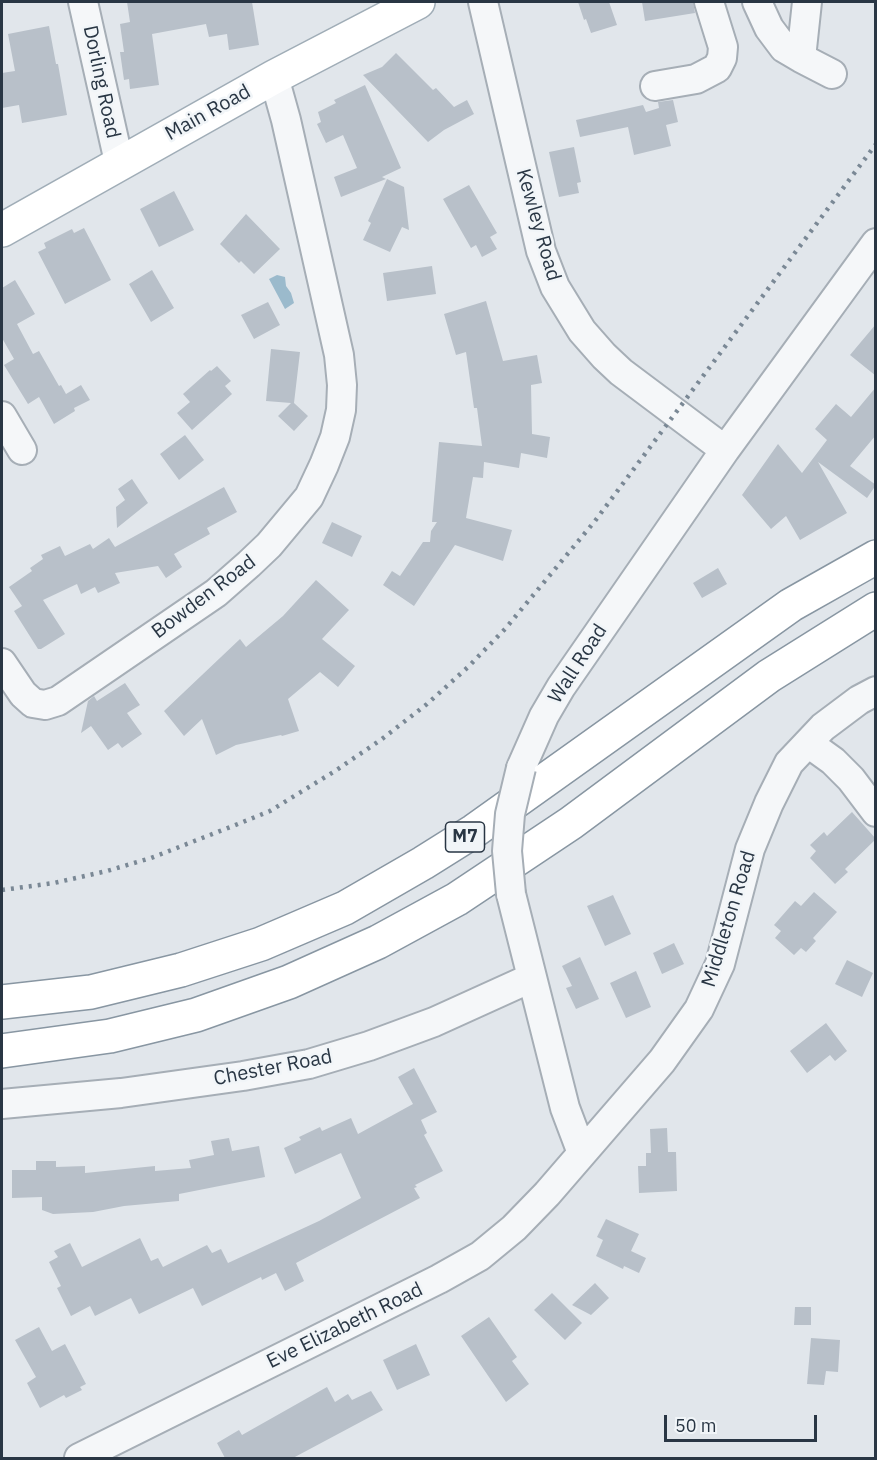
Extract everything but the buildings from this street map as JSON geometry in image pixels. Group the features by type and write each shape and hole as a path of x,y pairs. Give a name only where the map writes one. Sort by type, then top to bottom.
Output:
{"main road":[{"name":"Main Road","path":"2,230 119,162 274,77 418,2"},
{"name":"M7","path":"2,1002 91,992 181,970 261,944 345,908 474,831 790,605 876,557"},
{"name":"M7","path":"2,1052 110,1036 196,1015 289,982 378,942 457,899 571,823 769,676 876,609"}],"street":[{"name":"Dorling Road","path":"83,2 119,162"},
{"name":"Kewley Road","path":"483,2 541,251 555,287 582,331 604,356 621,372 724,450"},
{"path":"656,86 696,79 717,68 722,58 723,47 709,2"},
{"path":"758,2 769,28 784,48 832,74"},
{"path":"801,58 807,2"},
{"name":"Bowden Road","path":"2,663 23,694 33,703 45,705 58,701 216,593 249,564 269,545 309,497 324,465 335,437 341,410 342,385 336,344 286,120 274,77"},
{"name":"Wall Road","path":"582,1153 565,1108 511,894 507,851 508,832 521,768 544,716 561,687 724,450 876,243"},
{"path":"2,416 22,450"},
{"name":"Middleton Road","path":"582,1153 662,1061 699,1009 720,964 750,849 768,803 789,763 823,727 859,700 876,691"},
{"path":"808,742 833,761 876,812"},
{"name":"Chester Road","path":"2,1104 121,1093 309,1064 369,1046 434,1022 531,978"},
{"name":"Eve Elizabeth Road","path":"79,1458 439,1280 480,1256 514,1228 582,1153"}],"water":[{"path":"277,275 285,277 286,286 294,303 285,309 269,279"}],"railway":[{"path":"2,890 54,883 107,871 151,858 270,811 382,739 427,704 505,629 595,521 876,144"}]}
